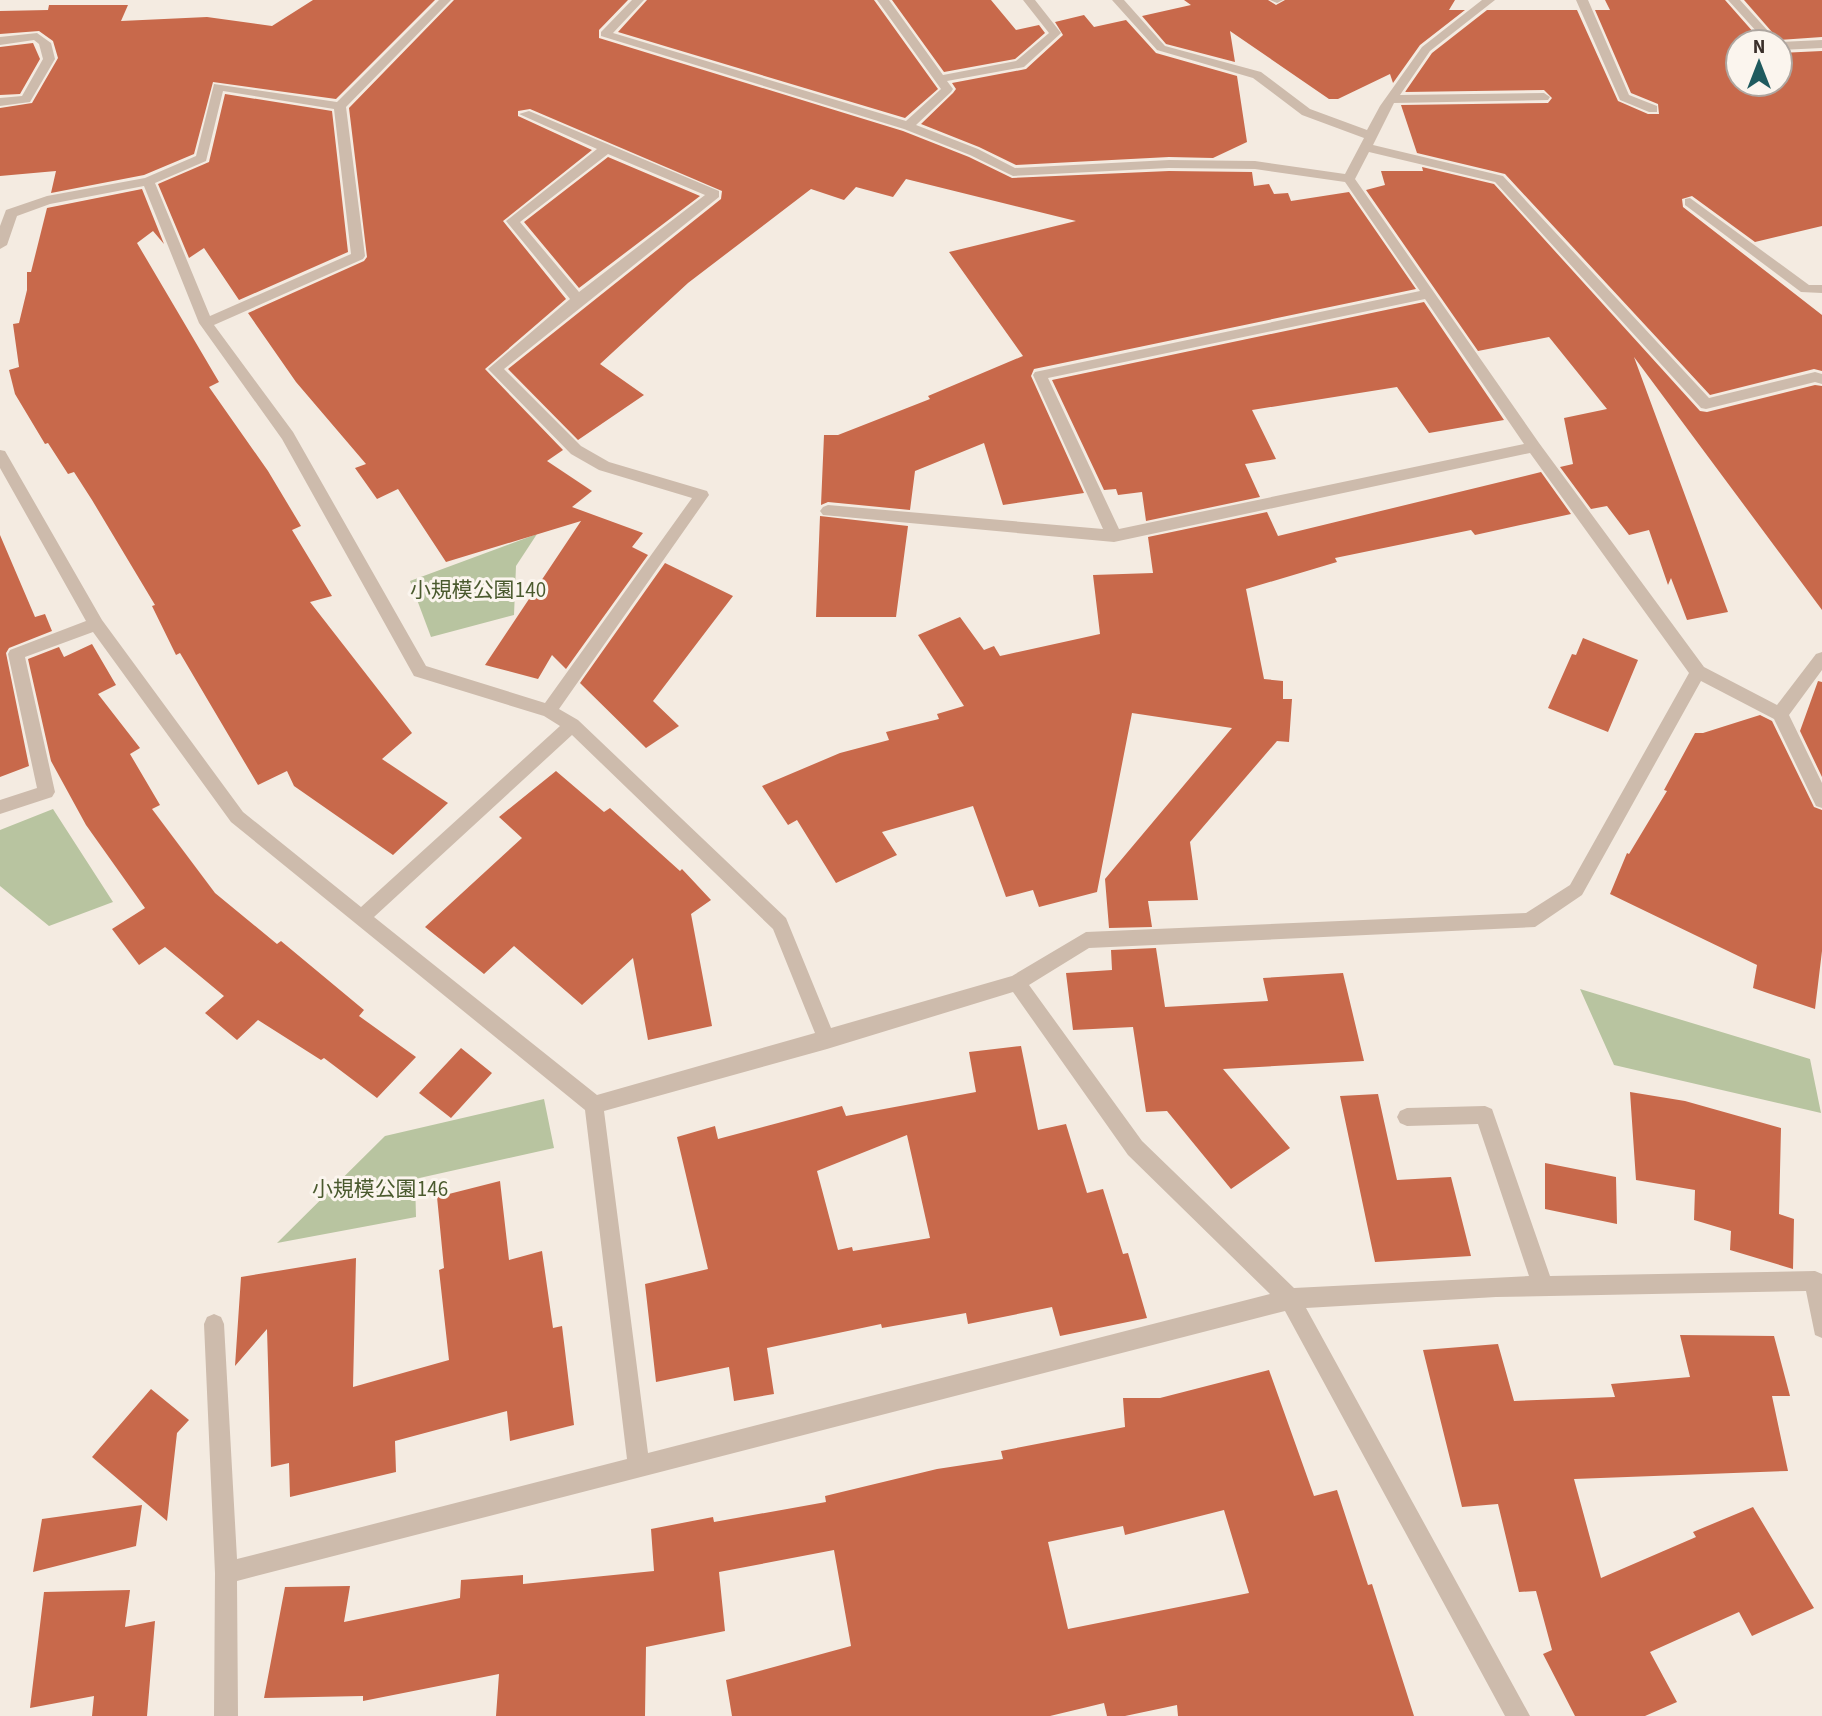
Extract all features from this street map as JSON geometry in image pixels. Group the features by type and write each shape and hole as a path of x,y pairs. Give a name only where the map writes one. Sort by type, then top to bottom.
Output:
{"street":[{"path":"340,106 445,0"},
{"path":"638,0 605,34 908,126 1013,172 1169,164 1255,165 1349,179 1534,447 1698,672 1780,714 1822,801"},
{"path":"883,0 947,89 908,126"},
{"path":"940,79 1020,64 1055,33 1029,0"},
{"path":"1118,0 1161,48 1257,75 1306,112 1368,142 1499,179 1706,404 1815,377 1822,379"},
{"path":"1349,179 1391,99 1426,49 1489,0"},
{"path":"1582,0 1624,97 1653,109"},
{"path":"1734,0 1759,28"},
{"path":"0,41 37,36 45,43 49,59 26,99 0,102"},
{"path":"1794,45 1822,44"},
{"path":"0,244 11,213 47,200 148,181 202,158 218,87 340,106"},
{"path":"1391,99 1544,97"},
{"path":"206,323 358,257 340,106"},
{"path":"525,114 714,194 495,369 576,450 604,466 702,495 549,710"},
{"path":"578,300 512,221 607,148"},
{"path":"148,181 206,323 288,436 420,671 549,710 572,725 780,924 827,1040"},
{"path":"1690,202 1806,289 1822,289"},
{"path":"1114,536 1040,375 1428,294"},
{"path":"828,511 1114,536 1534,447"},
{"path":"0,455 96,624 237,817 594,1105 639,1465"},
{"path":"0,807 47,792 16,654 96,624"},
{"path":"1780,714 1822,658"},
{"path":"594,1105 827,1040 1017,983 1087,940 1529,921 1576,890 1698,672"},
{"path":"361,918 572,725"},
{"path":"1017,983 1135,1148 1290,1299 1518,1716"},
{"path":"1406,1117 1485,1115 1543,1286"},
{"path":"226,1573 1290,1299 1543,1286 1815,1281 1822,1328"},
{"path":"214,1324 226,1573 226,1716"}],"green space":[{"name":"小規模公園140","path":"537,534 516,566 514,615 431,637 410,581"},
{"path":"53,809 113,902 49,926 0,886 0,830"},
{"path":"1580,989 1810,1059 1821,1113 1614,1065"},
{"name":"小規模公園146","path":"544,1099 554,1148 415,1179 416,1217 277,1243 385,1136"}],"building":[{"path":"313,0 435,0 336,99 213,82 194,154 144,175 51,193 56,171 0,176 0,108 32,103 58,58 53,41 39,31 0,34 0,11 48,10 49,5 128,5 121,21 207,17 272,26"},
{"path":"454,0 628,0 599,30 599,38 903,131 969,157 1012,178 1169,171 1252,172 1254,186 1269,184 1274,194 1288,193 1291,201 1349,192 1416,289 1034,369 1031,376 1084,493 1003,505 984,443 915,471 910,510 828,502 821,505 824,435 838,435 930,399 928,396 1023,356 949,252 1076,221 906,179 893,197 856,187 844,200 811,189 688,283 600,364 644,395 578,440 508,369 721,199 722,191 530,109 518,111 518,116 592,150 503,221 566,299 485,369 563,450 547,461 592,491 572,507 643,533 632,547 648,555 566,669 552,655 538,679 485,665 581,521 446,562 398,489 377,499 355,468 366,464 296,382 248,313 364,261 367,257 349,108"},
{"path":"647,0 874,0 938,89 905,118 618,32"},
{"path":"892,0 991,0 1016,30 1039,25 1045,33 1015,59 944,72"},
{"path":"1184,0 1268,0 1276,5 1285,0 1455,0 1449,10 1465,10 1420,45 1393,83 1390,74 1338,99 1329,99 1230,31 1235,62 1166,44 1142,16 1191,5"},
{"path":"1605,0 1725,0 1750,28 1724,28 1724,98 1794,98 1794,52 1822,51 1822,226 1755,242 1692,196 1682,199 1683,207 1822,315 1822,371 1814,369 1710,395 1505,174 1417,153 1401,105 1548,103 1552,98 1544,90 1405,92 1432,53 1487,10 1577,10 1618,101 1648,114 1659,114 1658,104 1631,93 1595,10 1610,10"},
{"path":"1744,0 1822,0 1822,37 1794,39 1794,28 1768,28"},
{"path":"1084,15 1094,27 1126,20 1156,53 1237,76 1247,142 1213,158 1169,157 1016,165 921,124 953,93 956,89 952,83 1026,69 1063,35 1055,22"},
{"path":"33,43 40,59 20,94 0,95 0,47"},
{"path":"225,94 332,111 348,252 239,300 204,248 189,258 158,184 209,162"},
{"path":"608,157 700,196 579,288 524,222"},
{"path":"1422,167 1494,184 1700,411 1707,412 1815,385 1822,386 1822,610 1634,357 1728,612 1687,620 1671,578 1668,585 1649,530 1629,535 1607,506 1591,509 1560,467 1573,464 1564,418 1607,409 1549,337 1478,351 1366,190 1385,185 1381,171 1423,171"},
{"path":"142,189 164,244 153,231 137,243 219,382 209,387 268,471 301,526 292,530 332,596 310,602 412,733 382,759 448,803 393,855 294,786 287,771 258,785 180,653 176,655 152,606 155,605 92,500 74,472 68,474 48,443 45,444 15,394 9,370 19,367 13,324 19,323 27,290 27,272 31,272 47,208"},
{"path":"1424,302 1504,420 1429,433 1397,387 1252,410 1276,459 1245,464 1260,497 1146,521 1142,492 1118,495 1116,489 1104,490 1052,380"},
{"path":"1541,472 1571,514 1475,535 1471,530 1335,558 1337,562 1246,589 1264,679 1283,681 1283,699 1292,699 1289,742 1277,741 1190,842 1198,900 1148,901 1152,927 1109,928 1105,879 1232,728 1132,713 1097,892 1039,907 1033,890 1006,897 973,806 882,832 897,855 836,883 797,820 788,825 762,786 840,753 889,740 886,732 939,719 937,714 964,706 918,635 960,617 984,650 994,646 1000,656 1100,634 1093,575 1153,573 1148,537 1267,512 1278,536"},
{"path":"820,516 908,526 896,617 816,617"},
{"path":"0,535 35,617 45,614 52,631 9,648 6,653 29,766 0,777"},
{"path":"665,563 733,596 653,701 679,726 646,748 580,683"},
{"path":"1583,638 1638,660 1608,732 1548,708 1572,654 1576,655"},
{"path":"92,644 116,685 98,694 140,748 130,754 160,805 152,809 215,893 277,944 281,941 364,1010 359,1016 416,1057 377,1098 324,1058 321,1060 258,1020 237,1040 205,1013 224,996 165,947 139,965 112,929 145,908 86,825 51,761 28,659 59,647 64,657"},
{"path":"1818,681 1822,682 1822,777 1800,731"},
{"path":"1760,715 1772,721 1814,807 1822,810 1822,951 1815,1009 1753,988 1757,965 1610,894 1627,853 1629,854 1667,791 1664,790 1695,733 1703,733"},
{"path":"556,771 604,812 610,808 680,871 682,869 711,900 691,914 712,1026 648,1040 633,958 582,1005 514,946 484,974 425,927 522,838 499,817"},
{"path":"1156,948 1165,1007 1268,1001 1263,978 1343,973 1364,1061 1223,1069 1290,1148 1231,1189 1167,1111 1146,1112 1133,1027 1073,1030 1066,973 1112,970 1111,950"},
{"path":"1021,1046 1038,1130 1066,1124 1087,1193 1103,1189 1123,1254 1128,1253 1147,1318 1060,1336 1052,1307 968,1324 966,1313 882,1328 881,1324 767,1348 774,1394 734,1401 729,1367 656,1382 645,1284 708,1269 677,1137 715,1126 718,1139 842,1106 846,1116 976,1092 969,1052","holes":["907,1135 930,1238 853,1251 852,1247 838,1250 817,1171"]},
{"path":"461,1048 492,1073 451,1118 419,1093"},
{"path":"1630,1092 1685,1101 1781,1128 1779,1214 1794,1219 1793,1269 1730,1250 1731,1231 1694,1220 1695,1190 1636,1180"},
{"path":"1378,1094 1397,1180 1451,1177 1471,1256 1375,1262 1340,1096"},
{"path":"1545,1163 1616,1177 1617,1224 1545,1209"},
{"path":"500,1181 509,1260 542,1251 553,1328 562,1326 574,1425 510,1441 507,1411 395,1441 396,1472 290,1497 289,1463 271,1467 267,1329 235,1366 241,1277 356,1258 353,1387 449,1360 439,1270 444,1268 437,1197"},
{"path":"1680,1335 1774,1336 1790,1396 1772,1396 1788,1471 1574,1479 1601,1578 1696,1537 1693,1532 1753,1507 1814,1608 1752,1636 1739,1612 1650,1652 1677,1702 1645,1716 1575,1716 1543,1654 1552,1650 1536,1591 1519,1592 1498,1504 1462,1507 1423,1350 1498,1344 1514,1401 1615,1397 1611,1384 1690,1377"},
{"path":"1269,1370 1314,1496 1337,1490 1368,1585 1372,1584 1414,1716 1178,1716 1177,1705 1125,1716 1107,1716 1104,1703 1050,1716 732,1716 726,1680 851,1646 834,1550 719,1572 725,1631 646,1647 645,1716 496,1716 499,1674 363,1701 363,1696 264,1698 285,1587 350,1586 344,1622 460,1598 461,1580 523,1575 523,1584 654,1571 651,1529 713,1517 714,1522 826,1502 825,1496 937,1469 1003,1459 1001,1451 1125,1427 1123,1398 1160,1398","holes":["1224,1510 1249,1593 1068,1629 1048,1542 1123,1526 1125,1535"]},
{"path":"151,1389 189,1420 177,1433 167,1521 92,1457"},
{"path":"142,1505 136,1546 33,1572 42,1519"},
{"path":"130,1590 125,1627 155,1621 147,1716 92,1716 94,1696 30,1708 44,1592"}]}
